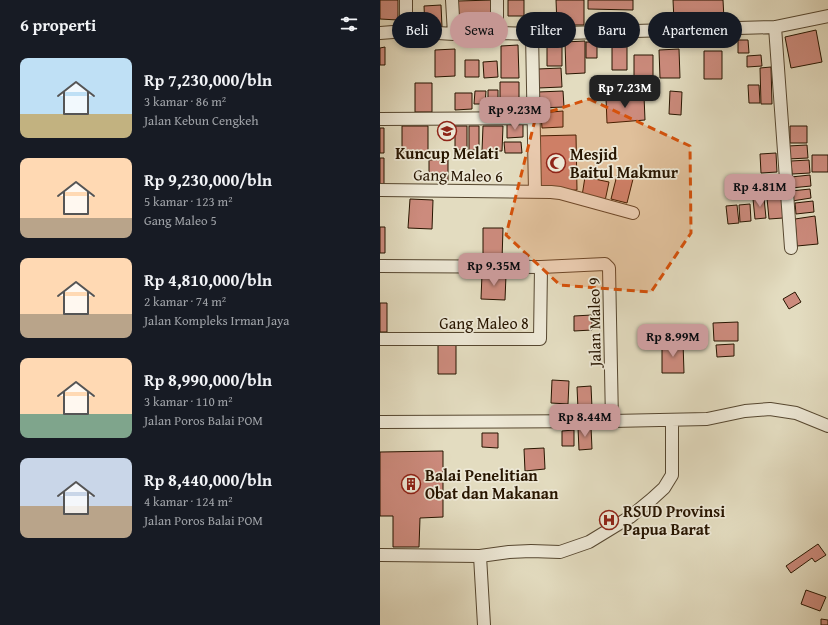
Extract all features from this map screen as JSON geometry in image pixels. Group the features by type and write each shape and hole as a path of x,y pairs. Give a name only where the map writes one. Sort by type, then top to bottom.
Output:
{"street":[{"path":"406,0 406,12"},
{"path":"452,0 453,12"},
{"path":"497,0 497,12"},
{"path":"576,33 775,27 827,20"},
{"path":"775,27 790,248"},
{"path":"380,33 392,32"},
{"path":"532,48 535,192"},
{"path":"380,119 533,118"},
{"name":"Gang Maleo 6","path":"380,190 556,193 633,213"},
{"name":"Jalan Maleo 9","path":"380,266 541,267 605,264 609,268 612,421"},
{"name":"Gang Maleo 8","path":"380,338 540,339 541,267"},
{"path":"380,422 707,419 745,411 770,409 796,413 828,426"},
{"path":"380,555 480,556 509,552 560,552 589,542 630,517 664,488 672,475 672,420"},
{"path":"480,556 484,625"}],"highlighted area":[{"path":"589,99 690,146 691,233 651,292 560,285 506,235 536,116"}],"building":[{"path":"380,0 398,0 398,12 392,12 392,20 380,19"},
{"path":"493,0 493,12 458,12 458,1"},
{"path":"508,0 524,0 524,12 516,12 516,16 508,16"},
{"path":"556,0 584,0 584,25 576,25 576,12 556,12"},
{"path":"588,0 633,0 633,10 588,9"},
{"path":"673,0 723,0 724,12 674,12"},
{"path":"441,5 441,12 424,12 424,6"},
{"path":"816,30 822,62 791,68 785,37"},
{"path":"742,40 748,40 749,53 738,53 738,48 742,48"},
{"path":"576,41 584,41 585,73 566,74 565,48 576,48"},
{"path":"516,45 516,48 518,48 519,78 501,78 501,48 508,48 508,46"},
{"path":"385,47 385,65 380,65 380,48"},
{"path":"547,48 562,48 562,66 547,66"},
{"path":"586,48 597,48 597,58 586,58"},
{"path":"612,48 627,48 627,70 612,70"},
{"path":"455,49 455,76 435,77 435,50"},
{"path":"679,49 680,78 660,78 659,50"},
{"path":"704,51 722,51 722,79 704,79"},
{"path":"634,55 653,55 653,84 634,84"},
{"path":"761,55 762,66 747,67 747,56"},
{"path":"465,60 479,60 479,77 465,77"},
{"path":"497,61 498,77 484,78 483,62"},
{"path":"771,67 772,104 761,104 760,68"},
{"path":"561,68 562,87 538,88 538,69"},
{"path":"500,82 519,82 519,111 500,112"},
{"path":"415,83 432,83 432,112 415,112"},
{"path":"748,85 759,85 760,103 749,103"},
{"path":"488,90 498,90 498,109 488,109"},
{"path":"475,91 486,91 485,104 474,104"},
{"path":"563,91 564,107 538,108 538,92"},
{"path":"670,91 682,92 681,115 669,114"},
{"path":"455,93 472,93 472,109 455,110"},
{"path":"644,96 645,120 607,123 606,98"},
{"path":"563,111 563,127 542,128 541,113"},
{"path":"507,124 523,124 523,137 507,138"},
{"path":"402,126 428,126 428,152 402,152"},
{"path":"455,126 467,126 467,150 455,150"},
{"path":"469,126 479,126 479,150 469,150"},
{"path":"483,126 503,126 502,151 482,151"},
{"path":"790,126 807,126 807,143 790,143"},
{"path":"380,128 384,128 384,153 380,153"},
{"name":"Mesjid Baitul Makmur","path":"576,135 577,190 535,192 535,136"},
{"path":"504,142 521,142 522,153 505,153"},
{"path":"807,145 808,158 788,159 788,146"},
{"path":"776,153 777,172 761,173 760,154"},
{"path":"812,155 828,155 828,172 812,172"},
{"path":"380,158 384,158 384,185 380,185"},
{"path":"448,159 448,181 429,181 429,160"},
{"path":"809,160 810,173 792,174 791,161"},
{"path":"617,175 633,179 627,203 611,199"},
{"path":"810,175 811,186 791,188 791,177"},
{"path":"585,177 609,182 605,201 582,196"},
{"path":"778,178 779,194 754,196 753,180"},
{"path":"810,189 811,198 792,201 791,191"},
{"path":"782,197 783,218 769,219 767,198"},
{"path":"764,198 766,218 755,219 753,199"},
{"path":"410,199 433,200 432,229 408,228"},
{"path":"813,201 814,212 796,214 795,203"},
{"path":"750,204 751,221 740,222 739,205"},
{"path":"737,205 739,223 728,224 726,206"},
{"path":"815,216 818,244 797,246 795,219"},
{"path":"380,227 385,227 385,253 380,253"},
{"path":"483,228 503,228 502,260 483,260"},
{"path":"482,274 506,275 505,300 481,299"},
{"path":"795,292 801,302 789,309 783,299"},
{"path":"380,303 387,303 387,332 380,332"},
{"path":"592,315 592,330 574,331 574,316"},
{"path":"738,322 738,341 714,341 713,323"},
{"path":"662,342 683,342 684,373 662,373"},
{"path":"456,344 456,374 438,374 438,345"},
{"path":"734,344 734,356 717,357 716,345"},
{"path":"552,380 569,381 568,404 551,403"},
{"path":"591,386 592,408 578,409 577,387"},
{"path":"591,427 592,449 579,450 578,428"},
{"path":"574,430 574,446 562,446 562,431"},
{"path":"482,433 498,433 498,448 482,447"},
{"path":"544,448 545,469 525,471 524,449"},
{"name":"Balai Penelitian Obat dan Makanan","path":"443,451 443,517 420,518 419,547 393,547 393,516 380,516 380,452"},
{"path":"818,544 826,555 815,562 812,558 791,573 786,566"},
{"path":"806,590 826,597 820,611 801,604"},
{"path":"821,619 828,620 828,625 821,625"}],"place":[{"name":"Kuncup Melati","path":"447,131"},
{"name":"Mesjid Baitul Makmur","path":"556,163"},
{"name":"Balai Penelitian Obat dan Makanan","path":"411,484"},
{"name":"RSUD Provinsi Papua Barat","path":"609,520"}]}
